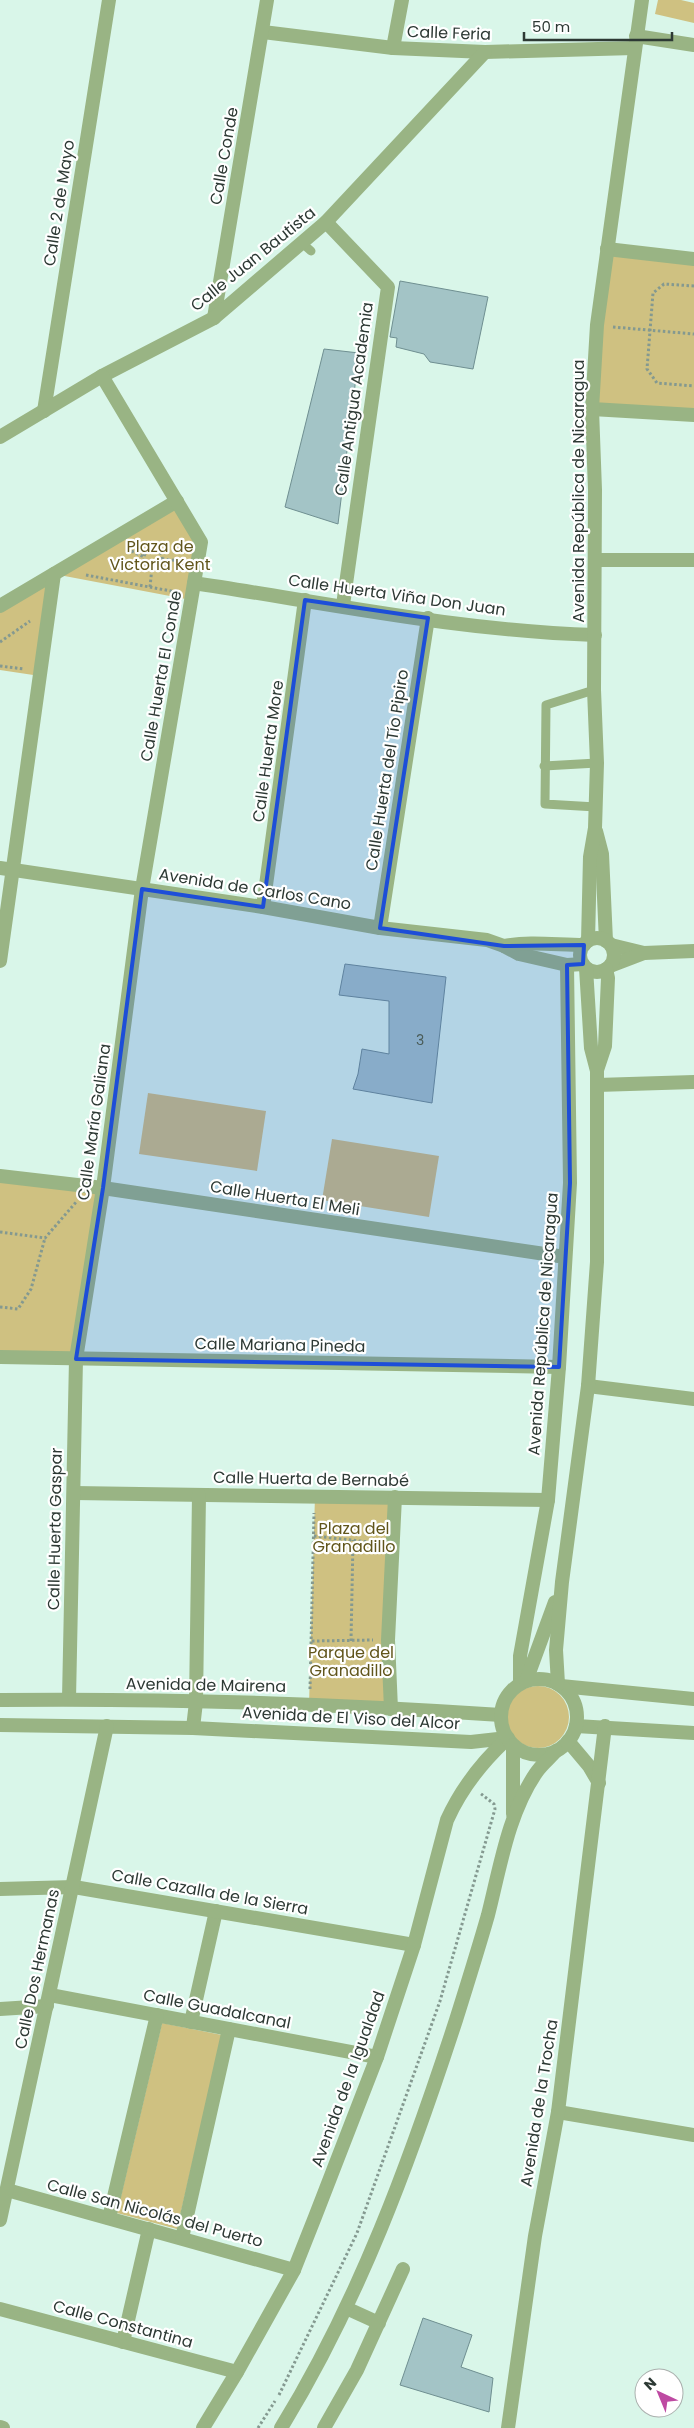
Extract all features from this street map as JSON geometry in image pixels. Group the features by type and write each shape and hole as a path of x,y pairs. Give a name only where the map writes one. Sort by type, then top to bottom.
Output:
{"street":[{"name":"Calle 2 de Mayo","path":"44,411 109,0"},
{"name":"Calle Conde","path":"214,318 267,0"},
{"path":"393,48 402,0"},
{"name":"Avenida República de Nicaragua","path":"586,943 590,857 595,828 597,763 594,690 595,560 592,409 597,325 642,0"},
{"name":"Calle Feria","path":"262,32 393,48 485,52 635,42 694,45"},
{"name":"Calle Juan Bautista","path":"0,437 102,376 214,318 307,247 326,222 485,52"},
{"name":"Calle Antigua Academia","path":"326,222 388,287 343,606"},
{"path":"607,249 694,259"},
{"name":"Calle Huerta El Conde","path":"102,376 201,542 142,889"},
{"path":"592,409 694,415"},
{"path":"0,606 177,501"},
{"path":"595,560 694,560"},
{"path":"0,961 6,869 50,608 58,572"},
{"name":"Calle Huerta Viña Don Juan","path":"193,589 306,600 428,618 558,634 595,635"},
{"name":"Calle Huerta More","path":"263,907 306,600"},
{"name":"Calle Huerta del Tío Pipiro","path":"380,928 428,618"},
{"name":"Avenida República de Nicaragua","path":"595,828 602,854 608,943"},
{"name":"Avenida de Carlos Cano","path":"6,869 263,907 380,928 487,940 519,954 567,965 584,966"},
{"name":"Calle María Galiana","path":"76,1359 103,1188 142,889"},
{"path":"281,2428 346,2308 368,2260 418,2134 487,1918 513,1821 537,1772 568,1741 576,1726 574,1704 559,1685 556,1650 562,1582 588,1386 597,1262 597,1078 590,1048 584,966 580,954 586,943 597,938 644,953"},
{"name":"Avenida de Carlos Cano","path":"504,946 522,942 545,946 586,943"},
{"path":"597,1078 605,1046 608,967 614,956 608,943"},
{"path":"584,966 596,972 644,953 694,950"},
{"name":"Avenida República de Nicaragua","path":"523,1682 520,1656 548,1500 559,1367 570,1183 567,965"},
{"path":"597,1078 694,1082"},
{"name":"Calle Huerta El Meli","path":"0,1176 103,1188 565,1257"},
{"name":"Calle Mariana Pineda","path":"0,1357 559,1367"},
{"name":"Calle Huerta Gaspar","path":"69,1699 76,1359"},
{"path":"588,1386 694,1399"},
{"name":"Calle Huerta de Bernabé","path":"74,1494 548,1500"},
{"path":"193,1728 196,1702 199,1495"},
{"path":"391,1708 388,1640 395,1497"},
{"path":"513,1821 509,1740 502,1725 501,1715 507,1696 523,1682 562,1582"},
{"path":"523,1682 542,1679 559,1685 694,1699"},
{"name":"Avenida de Mairena","path":"0,1700 69,1699 309,1705 501,1715"},
{"name":"Avenida de El Viso del Alcor","path":"0,1725 193,1728 471,1742 509,1740"},
{"name":"Calle Dos Hermanas","path":"0,2220 5,2185 74,1887 107,1726"},
{"path":"576,1726 604,1726 694,1733"},
{"name":"Avenida de la Trocha","path":"508,2428 535,2236 558,2112 599,1783 604,1726"},
{"path":"509,1740 523,1752 534,1755 556,1751"},
{"name":"Avenida de la Igualdad","path":"203,2428 237,2372 294,2270 377,2057 414,1944 453,1807 492,1753 509,1740"},
{"path":"568,1741 589,1766 599,1783"},
{"name":"Calle Cazalla de la Sierra","path":"0,1889 74,1887 414,1944"},
{"path":"190,2022 216,1911"},
{"name":"Calle Guadalcanal","path":"0,2009 48,2000 157,2015 377,2057"},
{"path":"110,2218 157,2015"},
{"path":"182,2238 229,2029"},
{"path":"558,2112 694,2135"},
{"name":"Calle San Nicolás del Puerto","path":"5,2185 110,2218 294,2270"},
{"path":"123,2342 149,2229"},
{"path":"324,2428 357,2370 403,2269"},
{"path":"346,2308 380,2323"},
{"name":"Calle Constantina","path":"0,2309 237,2372"}],"lane":[{"path":"594,690 546,705 544,766 545,804 596,807"},
{"path":"544,766 597,763"}],"path":[{"path":"694,286 664,284 653,293 647,369 657,383 694,386"},
{"path":"597,325 694,334"},
{"path":"149,550 156,550 160,553 162,559 160,564 152,567 147,565 144,557 149,550"},
{"path":"150,587 152,567"},
{"path":"58,572 150,587 193,589"},
{"path":"0,642 50,608"},
{"path":"0,666 40,672"},
{"path":"0,1307 18,1309 31,1290 45,1238 89,1186"},
{"path":"0,1232 45,1238"},
{"path":"309,1705 315,1496"},
{"path":"314,1536 393,1545"},
{"path":"351,1641 353,1540"},
{"path":"312,1641 388,1640"},
{"path":"258,2428 278,2397 357,2233 440,2001 495,1809 494,1804 469,1784"}],"highlighted area":[{"path":"305,600 428,618 380,928 504,946 584,945 583,964 567,965 570,1183 559,1367 76,1359 103,1188 142,889 263,907"}],"green space":[{"path":"658,0 681,0 694,3 694,23 655,14"},
{"path":"607,249 694,259 694,414 595,406"},
{"name":"Plaza de Victoria Kent","path":"177,501 201,542 191,600 54,574 40,676 0,670 0,606"},
{"path":"148,1093 266,1111 257,1171 139,1154"},
{"path":"332,1139 439,1156 429,1217 322,1200"},
{"path":"0,1176 103,1188 76,1359 0,1357"},
{"name":"Plaza del Granadillo","path":"315,1496 395,1497 391,1709 309,1705"},
{"path":"532,1686 544,1686 560,1695 567,1705 569,1717 567,1729 560,1739 544,1748 532,1748 521,1743 512,1734 507,1723 507,1711 512,1700 521,1691"},
{"path":"162,2023 222,2035 177,2229 117,2213"}],"building":[{"path":"400,281 488,297 473,369 430,362 424,354 396,347 397,338 390,337"},
{"path":"324,349 359,353 338,524 285,507"},
{"path":"345,964 446,977 432,1103 353,1089 358,1074 362,1049 389,1054 389,1001 339,995"},
{"path":"423,2318 472,2335 461,2367 493,2378 489,2412 400,2385"}],"park label":[{"name":"Parque del Granadillo","path":"351,1661"}]}
